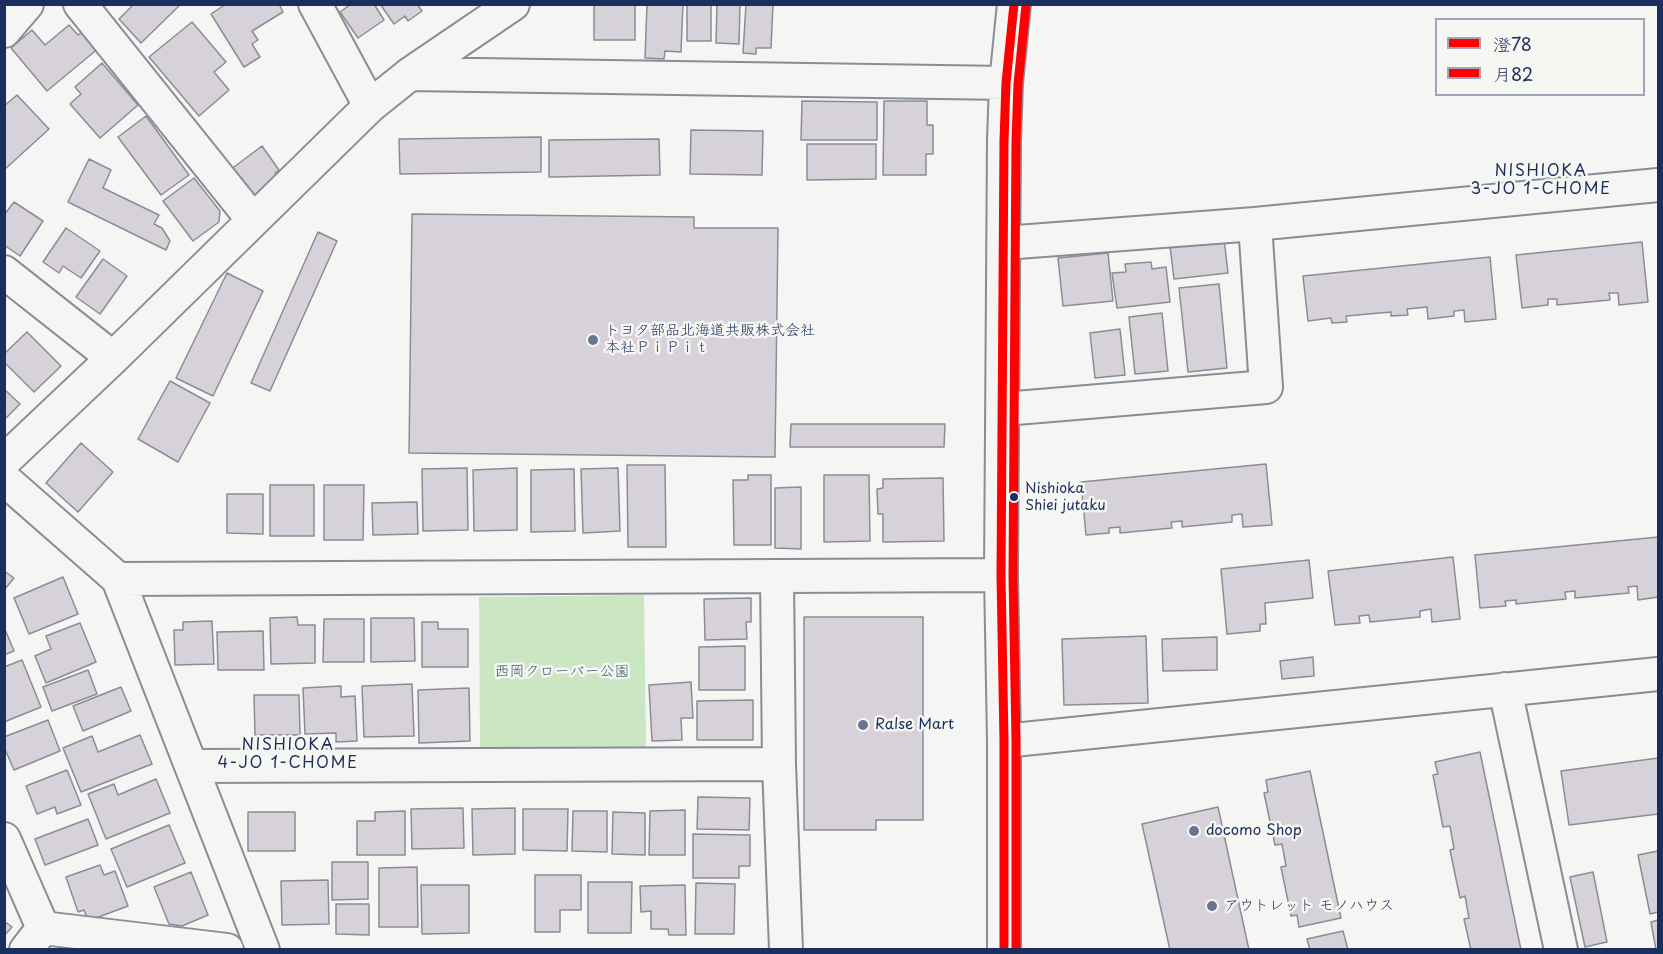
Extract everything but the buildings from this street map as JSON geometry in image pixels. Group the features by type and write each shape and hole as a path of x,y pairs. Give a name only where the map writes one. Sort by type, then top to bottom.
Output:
{"street":[{"path":"4,31 27,4"},
{"path":"80,4 253,220"},
{"path":"315,4 369,106"},
{"path":"4,461 113,358 369,106 410,74 513,4"},
{"path":"1004,950 1002,575 1004,243 1006,83 1014,4"},
{"path":"410,74 1006,83"},
{"path":"1004,243 1255,224 1659,185"},
{"path":"1004,409 1266,387 1255,224"},
{"path":"4,272 113,358"},
{"path":"4,479 118,579 263,950"},
{"path":"118,579 1002,575"},
{"path":"777,577 778,764 786,950"},
{"path":"1004,741 1659,675"},
{"path":"1505,689 1561,950"},
{"path":"193,766 778,764"},
{"path":"4,838 34,939 227,950"}],"green space":[{"name":"西岡クローバー公園","path":"644,595 646,747 480,749 479,597"}],"transit line":[{"name":"澄78","path":"1004,950 1001,575 1004,141 1006,83 1014,4"},
{"name":"月82","path":"1016,950 1013,575 1016,141 1018,84 1026,5"}],"place":[{"name":"トヨタ部品北海道共販株式会社 本社ＰｉＰｉｔ","path":"593,340"},
{"name":"Nishioka Shiei jutaku","path":"1014,497"},
{"name":"Ralse Mart","path":"863,725"},
{"name":"docomo Shop","path":"1194,831"},
{"name":"アウトレット モノハウス","path":"1212,906"}],"district":[{"name":"NISHIOKA 3-JO 1-CHOME","path":"1541,181"},
{"name":"NISHIOKA 4-JO 1-CHOME","path":"288,755"}]}
